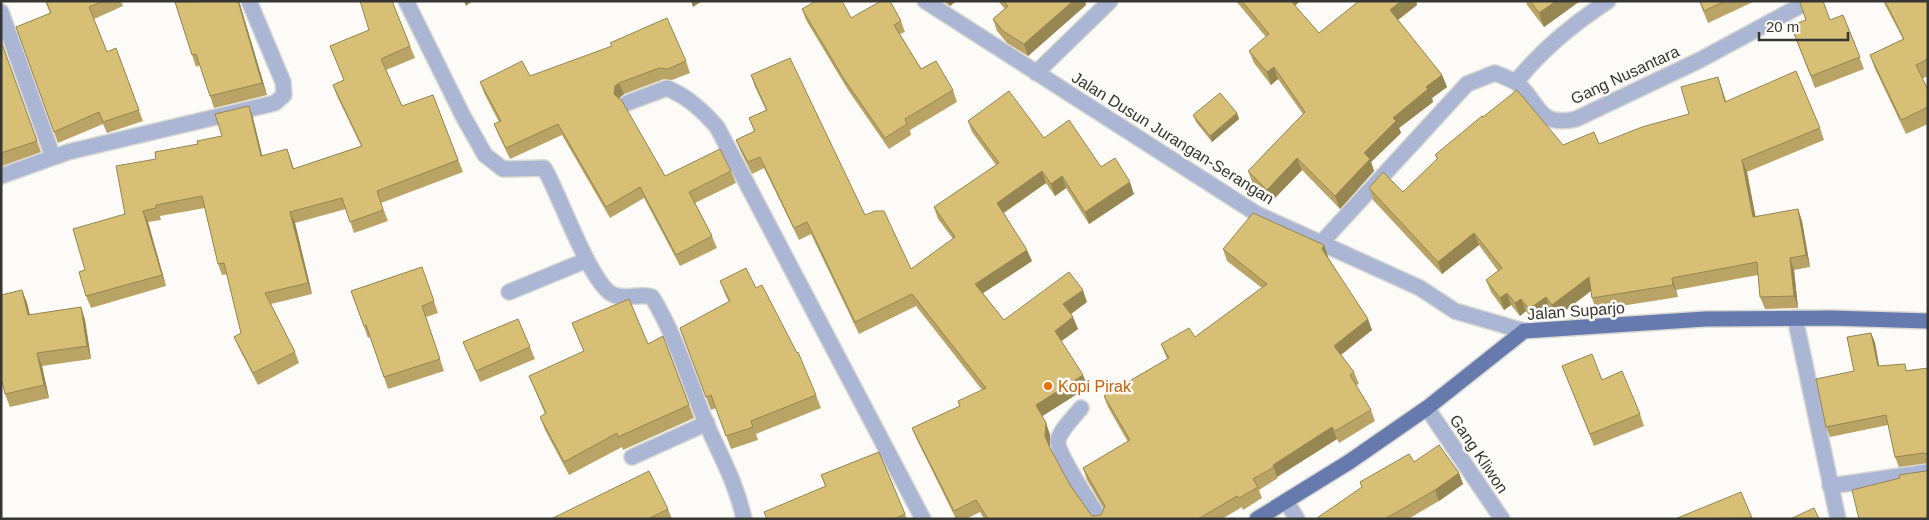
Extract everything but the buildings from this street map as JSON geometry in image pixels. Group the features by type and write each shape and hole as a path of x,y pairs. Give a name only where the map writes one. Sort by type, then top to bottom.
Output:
{"main road":[{"name":"Jalan Suparjo","path":"1257,519 1349,462 1427,408 1524,330 1705,319 1795,318 1928,322"}],"street":[{"path":"406,1 462,116 485,155 503,169 544,168 554,184 587,260 603,288 614,295 629,297 642,294 652,297 666,319 706,423 738,490 744,519"},
{"name":"Jalan Dusun Jurangan-Serangan","path":"926,1 1257,214 1420,288 1455,311 1524,330"},
{"path":"1036,73 1110,1"},
{"path":"1322,242 1467,84 1495,73 1516,82 1533,61 1576,22 1608,1"},
{"name":"Gang Nusantara","path":"1516,82 1543,115 1560,123 1576,119 1700,60 1809,1"},
{"path":"1,176 53,157 275,103 284,95 283,82 252,2"},
{"path":"1,12 53,157"},
{"path":"628,103 667,88 700,107 717,127 923,519"},
{"path":"509,292 587,260"},
{"path":"1795,318 1838,519"},
{"path":"1081,408 1059,437 1058,446 1080,488 1100,519"},
{"name":"Gang Kliwon","path":"1427,408 1502,519"},
{"path":"632,457 706,423"},
{"path":"1830,486 1928,472"},
{"path":"1286,501 1297,519"}],"place":[{"name":"Kopi Pirak","path":"1048,386"}]}
